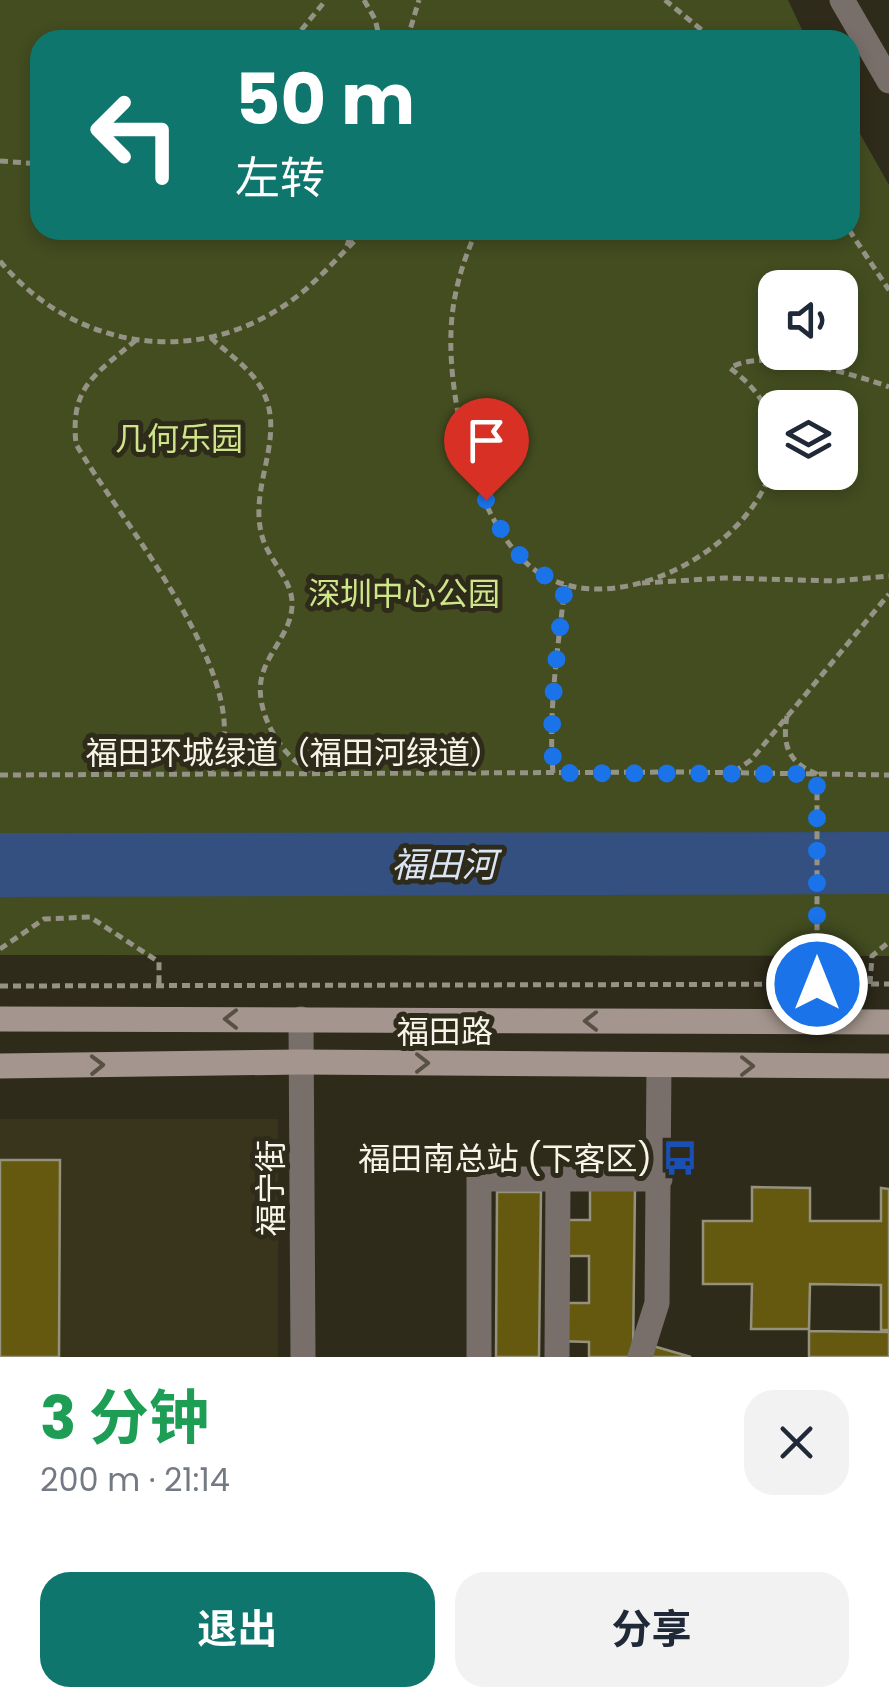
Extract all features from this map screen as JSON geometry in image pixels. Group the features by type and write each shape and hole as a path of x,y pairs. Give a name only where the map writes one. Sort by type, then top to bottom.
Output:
{"main road":[{"name":"福田路","path":"0,1020 889,1022"},
{"name":"福田路","path":"0,1066 301,1062 889,1066"}],"street":[{"path":"842,0 859,30"},
{"path":"860,31 889,81"},
{"name":"福宁街","path":"301,1019 303,1357"},
{"path":"640,1357 657,1303 659,1065"},
{"path":"479,1357 479,1179 660,1180"},
{"path":"556,1357 558,1179"}],"path":[{"path":"301,30 326,0"},
{"path":"364,0 378,30"},
{"path":"410,30 419,0"},
{"path":"665,0 702,30"},
{"path":"0,161 30,163"},
{"path":"346,249 349,240"},
{"path":"0,261 18,284 76,324 136,340 176,342 211,338 245,327 288,303 355,240"},
{"path":"473,240 459,279 450,329 452,378 460,425 486,500 512,549 533,570 565,585 597,588 724,578 837,581 889,576"},
{"path":"855,240 889,290"},
{"path":"211,338 256,380 272,424 271,446 260,487 262,535 290,591 292,606 287,626 260,679 264,712 278,743 307,770 333,774"},
{"path":"136,340 94,376 80,394 74,421 76,444 174,591 218,683 221,756 208,774"},
{"path":"758,396 730,368 740,362 785,362 833,369 889,387"},
{"path":"630,584 690,562 738,529 765,490"},
{"path":"554,773 552,709 565,585"},
{"path":"734,773 752,760 889,594"},
{"path":"787,716 785,746 791,758 799,767 817,774 817,984"},
{"name":"福田环城绿道（福田河绿道）","path":"0,776 889,775"},
{"path":"0,949 44,919 90,917 160,962 159,986"},
{"path":"870,984 872,956 889,942"},
{"path":"0,986 889,984"}],"shaded area":[{"path":"0,1119 278,1119 278,1357 0,1357"}],"green space":[{"name":"深圳中心公园","path":"0,0 788,0 802,30 30,30 30,240 860,240 860,134 889,185 889,956 0,955"}],"water":[{"name":"福田河","path":"889,832 889,894 0,897 0,833"}],"building":[{"path":"0,1160 60,1160 59,1357 0,1357"},
{"path":"590,1185 635,1186 633,1357 589,1357 589,1342 557,1341 557,1303 589,1303 589,1256 558,1256 558,1220 590,1220"},
{"path":"752,1187 810,1188 810,1221 881,1221 881,1188 889,1189 889,1330 881,1330 881,1285 810,1284 809,1329 751,1329 752,1284 703,1284 703,1221 752,1221"},
{"path":"497,1192 541,1192 539,1357 496,1357"},
{"path":"809,1331 889,1332 889,1357 809,1357"},
{"path":"653,1346 691,1357 650,1357"}],"place":[{"name":"福田南总站 (下客区)","path":"680,1158"}],"route":[{"path":"486,500 512,549 533,570 565,585 550,737 554,773 817,774 817,984"}],"park label":[{"name":"几何乐园","path":"179,438"}]}
